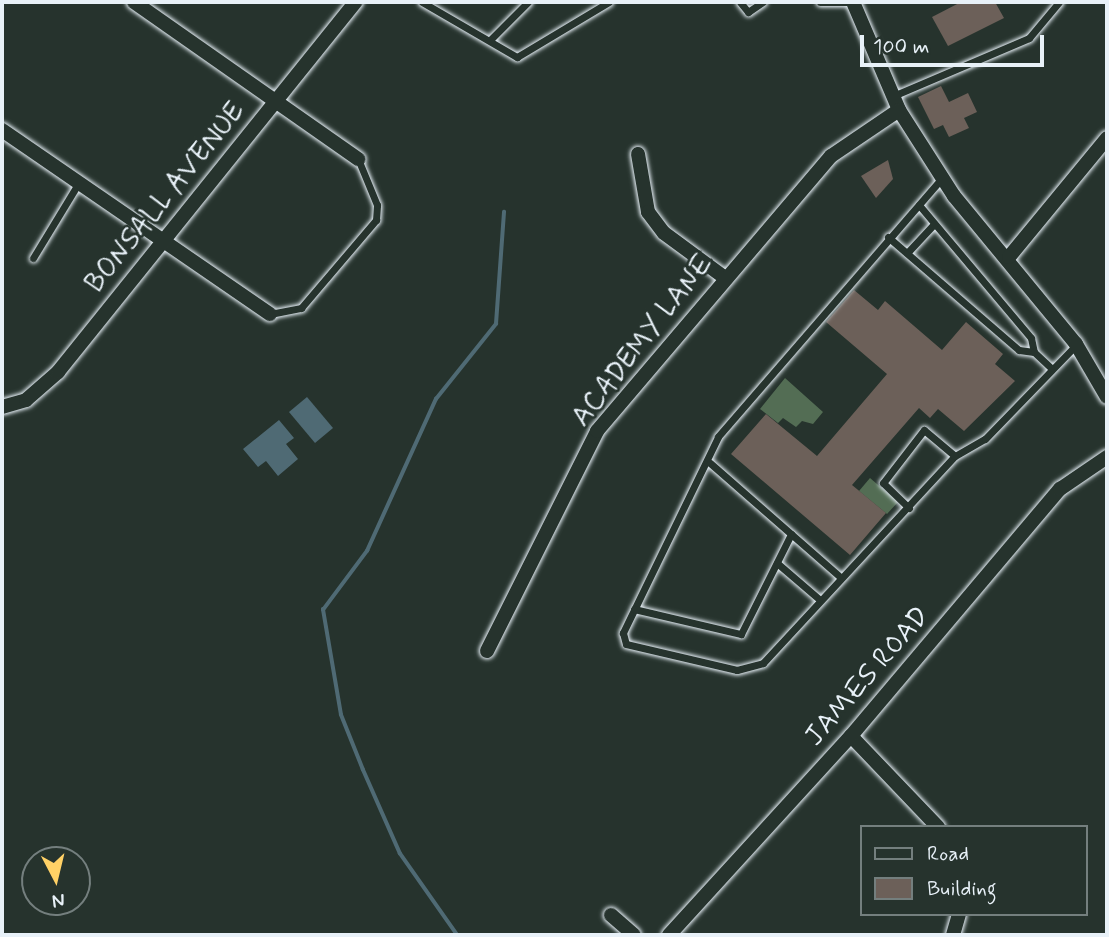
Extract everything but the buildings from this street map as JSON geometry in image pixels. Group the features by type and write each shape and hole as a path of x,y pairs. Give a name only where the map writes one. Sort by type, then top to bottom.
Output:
{"street":[{"path":"134,2 358,159"},
{"name":"BONSALL AVENUE","path":"2,407 26,400 58,372 159,242 356,2"},
{"path":"850,2 896,103 942,178 1009,257 1076,344 1106,392"},
{"name":"ACADEMY LANE","path":"487,651 597,431 724,277 831,156 896,103"},
{"path":"2,130 159,242 270,314"},
{"path":"1009,257 1107,138"},
{"path":"638,154 648,212 664,233 724,277"},
{"name":"JAMES ROAD","path":"669,935 851,736 1060,489 1107,457"},
{"path":"851,736 936,825"},
{"path":"611,915 634,935"},
{"path":"953,935 958,916"}],"lane":[{"path":"422,2 464,32 490,40 517,57 609,2"},
{"path":"490,40 528,2"},
{"path":"590,2 596,10"},
{"path":"740,2 748,12 763,2"},
{"path":"820,2 850,2"},
{"path":"896,103 1028,38 1059,2"},
{"path":"270,314 301,308 376,220 377,205 358,159"},
{"path":"942,178 888,237 718,437 710,463 623,633 633,648 737,670 763,663 839,576 855,570 955,456 985,439 1076,344"},
{"path":"33,258 78,184"},
{"path":"919,205 1031,338 1034,352"},
{"path":"907,253 934,224"},
{"path":"888,237 1019,349 1034,352 1051,368"},
{"path":"909,508 883,484 924,430 955,456"},
{"path":"710,463 839,576"},
{"path":"634,609 741,634 791,534"},
{"path":"777,563 820,599"}],"green space":[{"path":"785,378 823,412 813,424 802,421 796,427 783,418 778,423 760,409"},
{"path":"870,478 898,502 887,514 859,491"}],"water":[{"path":"307,397 333,428 315,443 289,412"},
{"path":"279,420 294,438 286,444 298,459 278,476 266,461 258,467 243,449"}],"waterway":[{"path":"457,935 400,854 363,770 341,715 323,610 367,551 436,399 496,324 504,212"}]}
